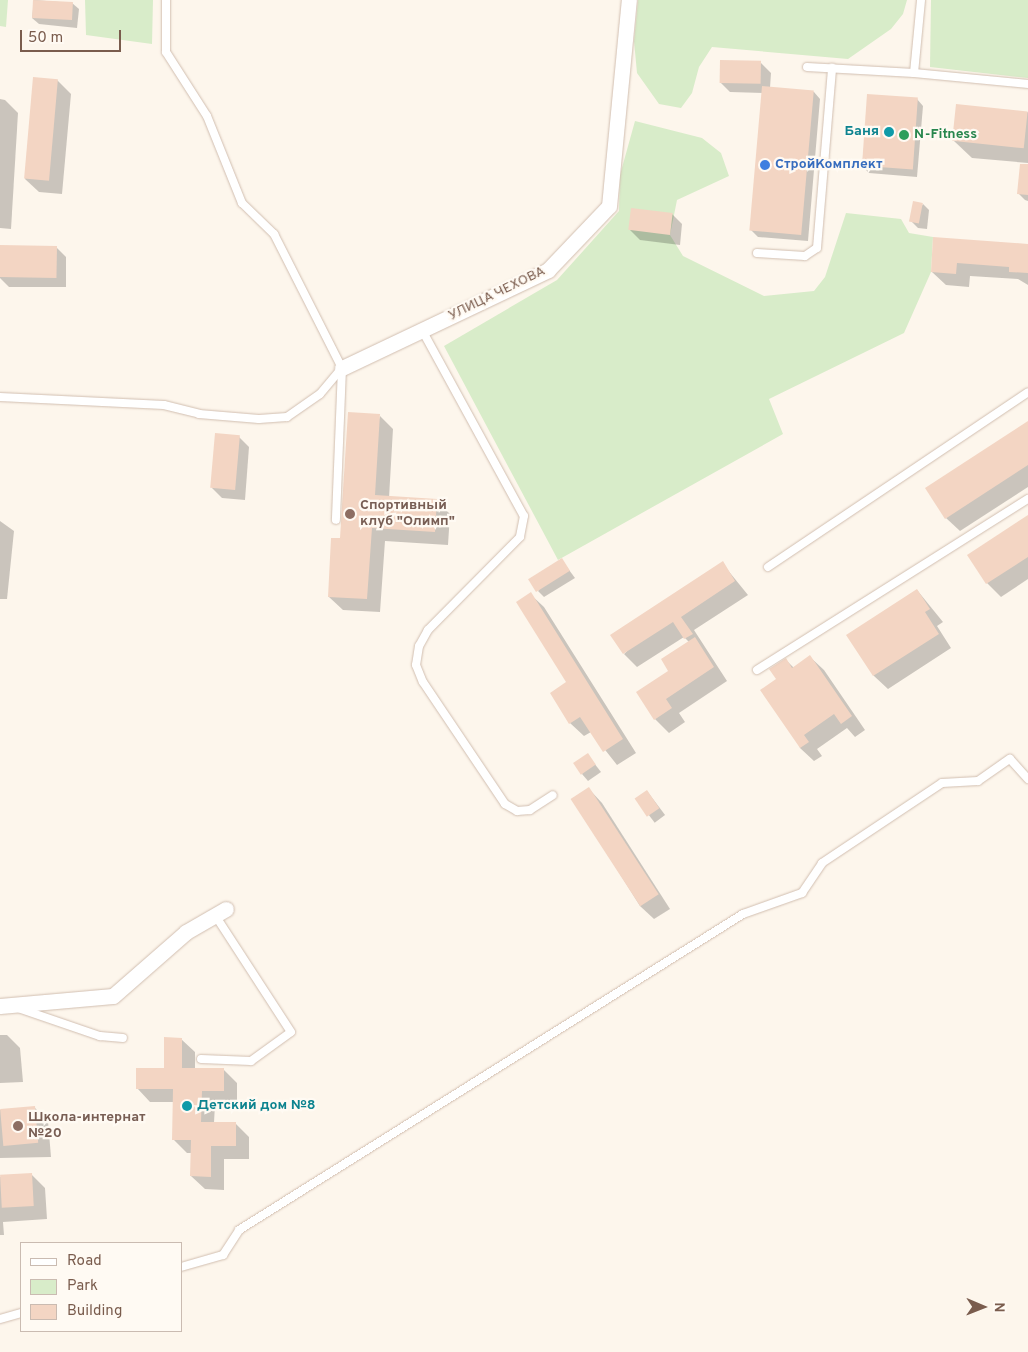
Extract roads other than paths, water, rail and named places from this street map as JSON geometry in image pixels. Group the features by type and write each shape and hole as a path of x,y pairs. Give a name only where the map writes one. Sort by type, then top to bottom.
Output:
{"street":[{"name":"УЛИЦА ЧЕХОВА","path":"342,368 548,270 609,206 629,0"},
{"path":"6,1006 113,996 186,932 221,912"}],"lane":[{"path":"166,0 166,52 207,116 242,203 274,234 342,368 336,520"},
{"path":"914,73 921,0"},
{"path":"807,67 914,73 1028,84"},
{"path":"757,253 804,256 817,248 832,68"},
{"path":"422,330 524,516 520,537 428,630 419,646 416,665 423,682 505,804 517,811 530,810 553,795"},
{"path":"0,397 164,405 199,414 259,419 287,417 320,394 342,368"},
{"path":"768,567 1028,392"},
{"path":"757,670 1028,499"},
{"path":"182,1267 223,1255 239,1230 743,914 802,892 822,863 942,783 978,781 1010,759 1028,779"},
{"path":"201,1059 250,1061 291,1032 221,912"},
{"path":"6,1006 100,1036 123,1038"},
{"path":"0,1319 20,1313"}],"place":[{"name":"Баня","path":"889,132"},
{"name":"N-Fitness","path":"904,135"},
{"name":"СтройКомплект","path":"765,165"},
{"name":"Спортивный клуб \"Олимп\"","path":"350,514"},
{"name":"Детский дом №8","path":"187,1106"},
{"name":"Школа-интернат №20","path":"18,1126"}]}
